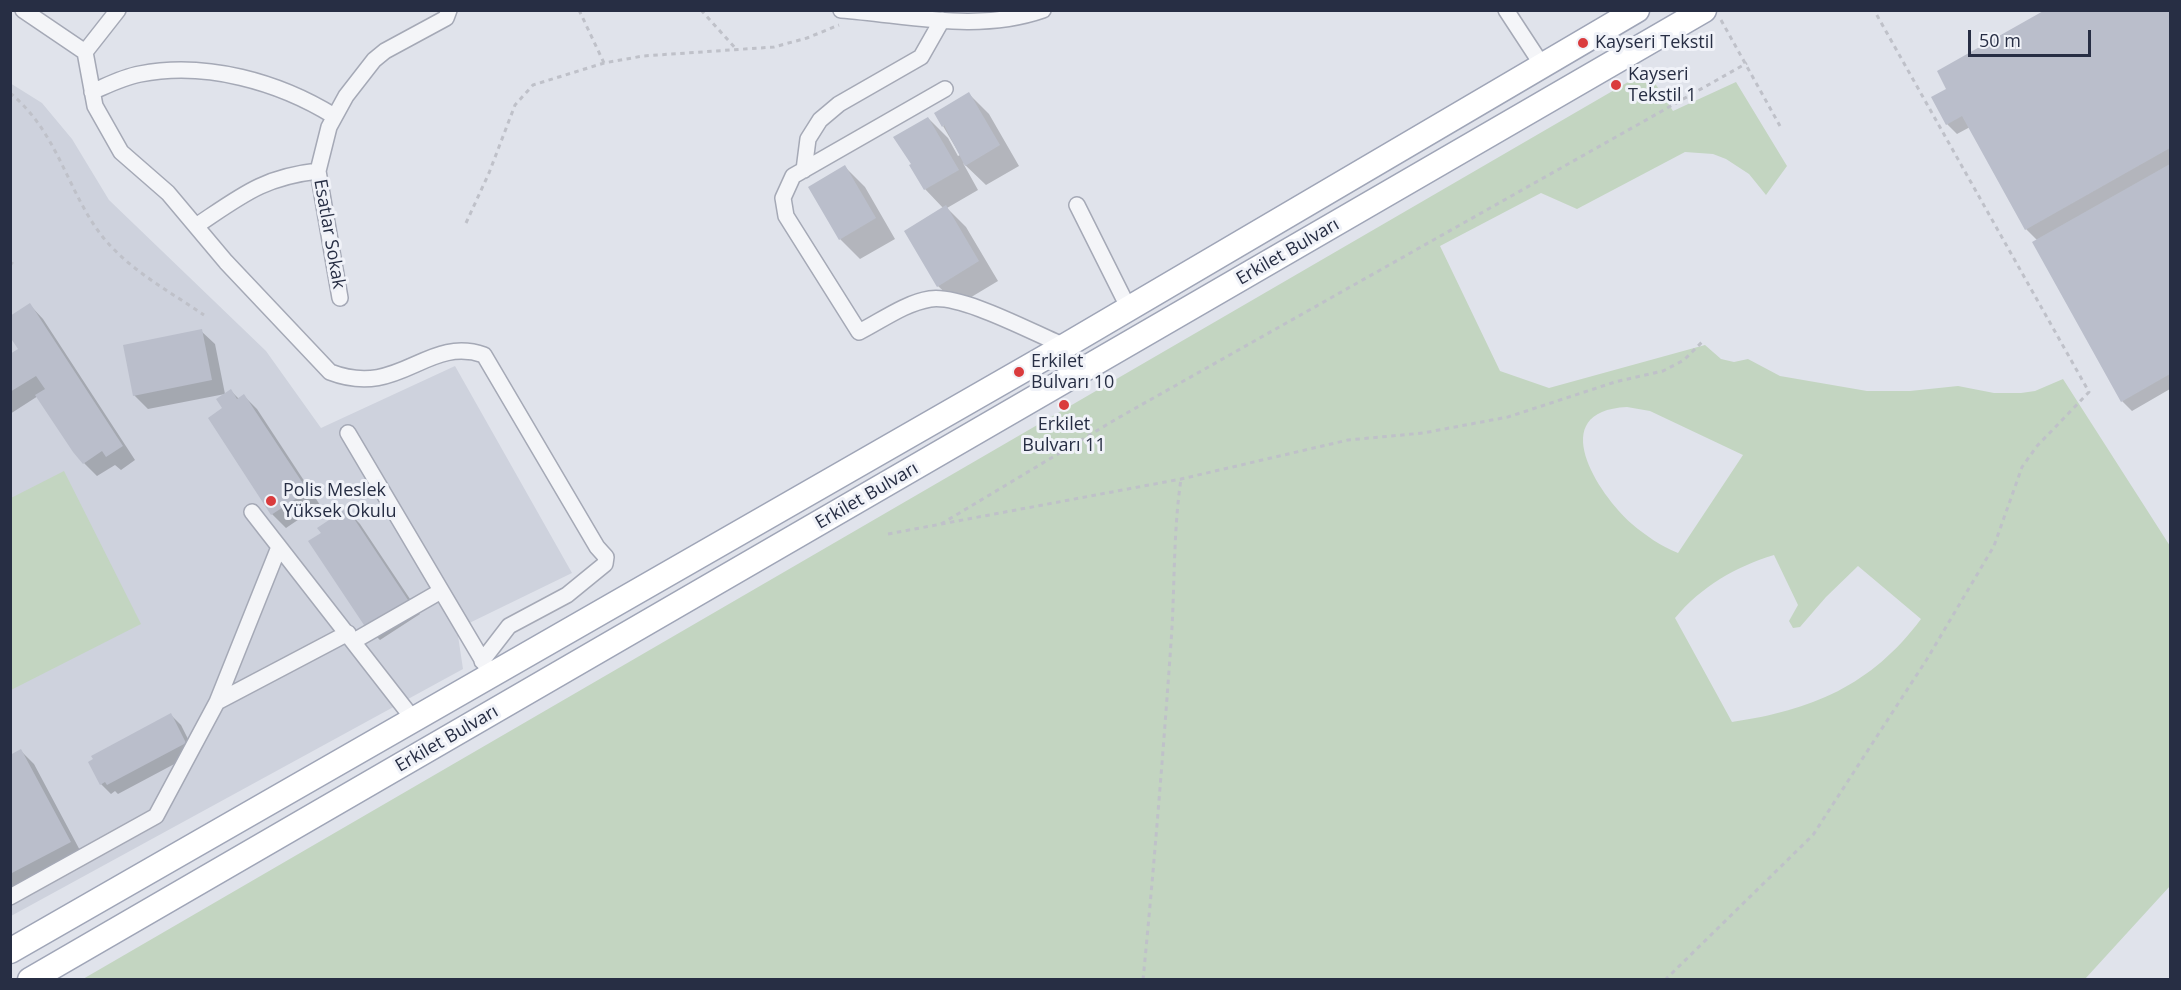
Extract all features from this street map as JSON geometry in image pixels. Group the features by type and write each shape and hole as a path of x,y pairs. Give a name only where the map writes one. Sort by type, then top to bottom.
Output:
{"main road":[{"name":"Erkilet Bulvarı","path":"10,951 414,720 487,668 642,586 1065,346 1637,10"},
{"name":"Erkilet Bulvarı","path":"30,980 1704,10"}],"street":[{"path":"22,10 85,52 95,106 121,152 168,193 276,317 330,372 352,379 376,379 400,372 447,351 467,350 484,355 597,547 606,557 605,564 567,595 509,626 487,668"},
{"path":"85,52 118,10"},
{"name":"Esatlar Sokak","path":"340,298 318,171 334,116 353,85 374,60 385,51 446,18 449,10"},
{"path":"841,10 942,20 999,22 1043,10"},
{"path":"1506,10 1542,65"},
{"path":"804,170 808,139 820,120 838,104 921,57 942,20"},
{"path":"92,92 141,73 206,73 265,83 309,100 334,116"},
{"path":"945,89 804,170 788,183 783,198 784,210 859,332 910,305 940,298 964,302 1065,346"},
{"path":"196,226 261,184 288,174 318,171"},
{"path":"1077,205 1129,309"},
{"path":"348,433 487,668"},
{"path":"252,512 414,720"},
{"path":"10,897 156,816 217,702 279,547"},
{"path":"217,702 441,591"}],"path":[{"path":"579,10 604,63"},
{"path":"701,10 736,50"},
{"path":"1716,10 1780,126"},
{"path":"1665,980 1813,835 1927,659 1994,546 2015,482 2029,456 2090,392 1874,10"},
{"path":"466,223 519,97 533,85 604,63 674,52 736,50 791,43 868,12"},
{"path":"941,524 1097,430 1747,63"},
{"path":"10,93 24,106 48,137 102,236 130,264 204,315"},
{"path":"888,534 1181,479 1338,442 1423,433 1508,417 1615,382 1663,371 1684,360 1704,340"},
{"path":"1143,980 1161,791 1176,574 1176,517 1181,479"}],"shaded area":[{"name":"Polis Meslek Yüksek Okulu","path":"10,83 42,103 72,139 109,200 266,351 321,428 455,366 572,573 457,629 463,669 11,916"}],"green space":[{"path":"1647,71 1673,111 1736,82 1787,166 1766,195 1749,174 1726,159 1713,154 1685,152 1577,209 1541,193 1440,246 1500,371 1549,388 1705,345 1721,359 1734,362 1748,359 1780,376 1867,391 1910,391 1958,386 1994,393 2021,393 2035,391 2063,379 2170,546 2170,886 2085,979 83,979","holes":["1627,407 1650,411 1743,455 1678,553 1648,537 1619,511 1605,494 1586,456 1583,438 1588,423 1602,412","1774,555 1798,605 1789,621 1793,628 1800,627 1826,597 1858,566 1921,619 1882,662 1838,691 1788,710 1732,722 1675,618 1696,596 1720,579 1746,565"]},
{"path":"64,471 141,624 11,690 11,498"}],"building":[{"path":"2045,10 2170,10 2170,148 2025,230 1962,116 1946,125 1931,97 1946,89 1937,71"},
{"path":"969,92 1000,145 965,166 944,125 942,127 934,113"},
{"path":"928,117 959,170 924,190 909,165 911,164 893,137"},
{"path":"2170,164 2170,374 2121,402 2032,242"},
{"path":"845,165 876,218 839,240 808,187"},
{"path":"946,205 979,261 937,287 904,231"},
{"path":"30,303 123,446 106,457 102,451 83,464 35,395 45,389 36,376 10,392 10,354 18,349 10,337 10,316"},
{"path":"202,329 212,380 133,396 123,345"},
{"path":"231,389 237,399 244,394 308,491 271,515 208,418 222,408 216,399"},
{"path":"347,508 408,600 366,628 308,541 321,533 317,528"},
{"path":"171,713 186,743 107,785 105,782 100,785 88,762 93,759 91,756"},
{"path":"21,749 71,842 10,874 10,755"}],"place":[{"name":"Kayseri Tekstil","path":"1583,43"},
{"name":"Kayseri Tekstil 1","path":"1616,85"},
{"name":"Erkilet Bulvarı 10","path":"1019,372"},
{"name":"Erkilet Bulvarı 11","path":"1064,405"},
{"name":"Polis Meslek Yüksek Okulu","path":"271,501"}]}
